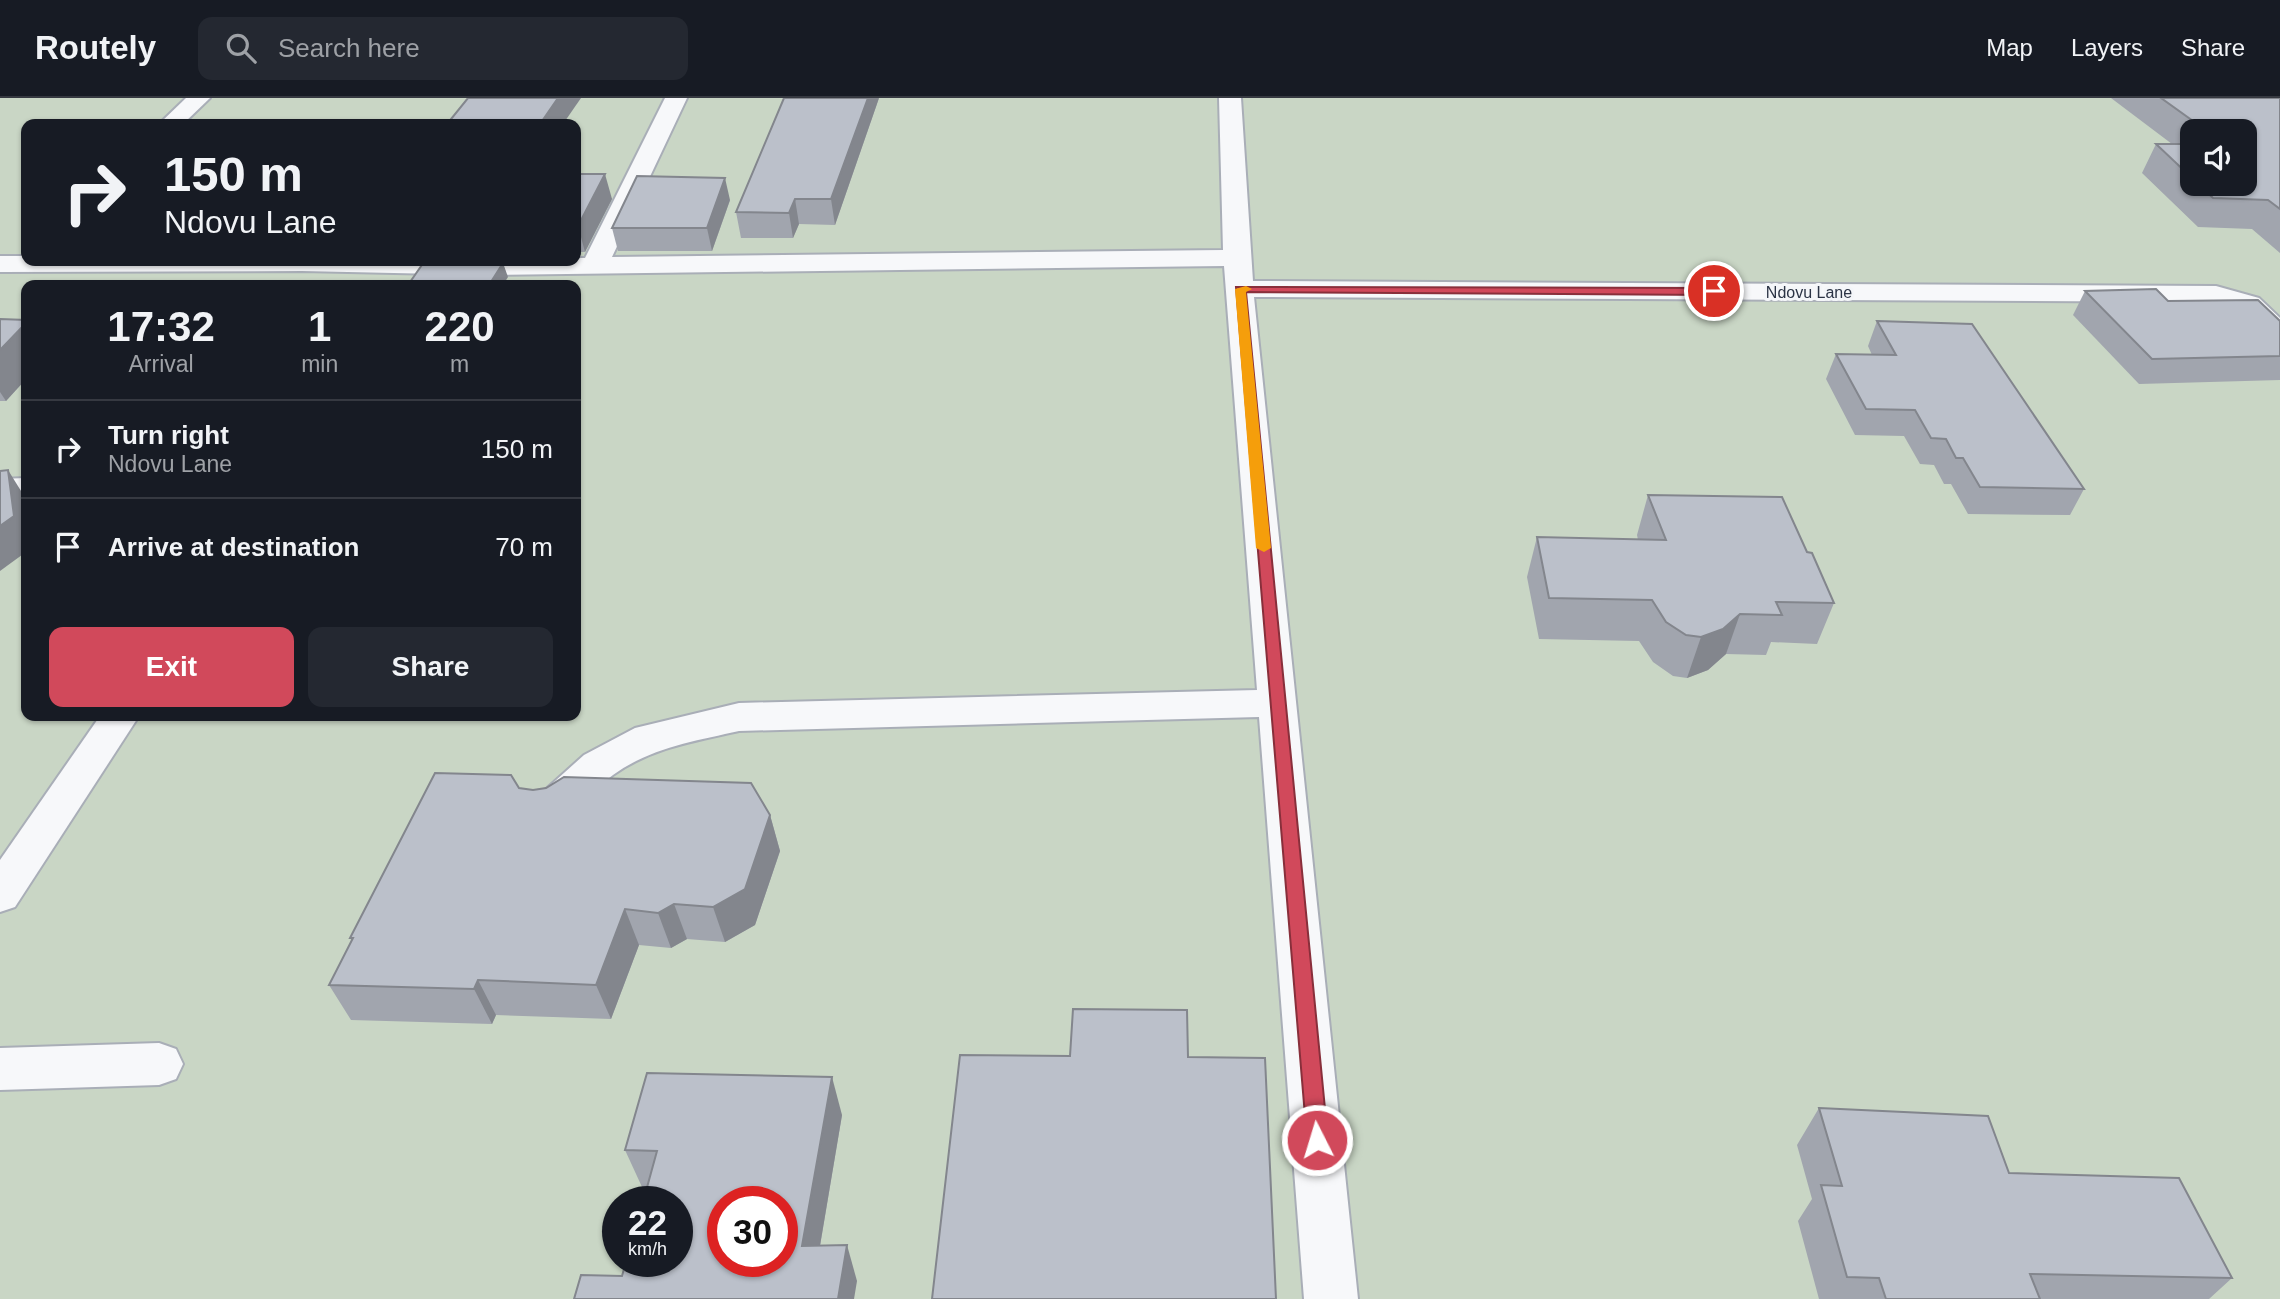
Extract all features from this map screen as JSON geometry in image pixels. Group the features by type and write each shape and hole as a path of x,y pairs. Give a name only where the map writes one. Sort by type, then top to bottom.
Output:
{"street":[{"path":"176,119 199,98"},
{"path":"594,266 676,98"},
{"path":"1230,98 1239,273 1331,1299"},
{"name":"Ndovu Lane","path":"581,266 1239,273 2216,293 2249,304 2280,333"},
{"path":"0,489 21,488"},
{"path":"550,810 598,765 649,738 739,717 1278,703"},
{"path":"0,895 117,721"},
{"path":"0,1069 159,1064"}],"green space":[{"path":"0,98 2280,98 2280,1299 0,1299"}],"building":[{"path":"468,98 558,98 543,119 451,119"},
{"path":"784,98 868,98 831,199 795,199 789,213 736,212"},
{"path":"2161,98 2280,98 2280,209 2268,200 2211,196 2257,196 2257,119 2190,119"},
{"path":"2156,144 2180,144 2180,167"},
{"path":"581,174 605,174 581,220"},
{"path":"637,176 725,178 707,228 612,228"},
{"path":"421,266 501,266 492,280 411,280"},
{"path":"2156,289 2168,301 2258,300 2280,321 2280,356 2152,359 2085,291"},
{"path":"0,319 21,320 21,328 0,350"},
{"path":"1877,321 1972,324 2084,489 1980,487 1963,458 1956,458 1946,439 1931,438 1915,410 1866,409 1836,354 1896,355"},
{"path":"8,470 14,516 0,526 0,471"},
{"path":"1648,495 1782,497 1807,552 1812,553 1834,603 1776,602 1782,615 1740,614 1723,629 1701,637 1686,635 1666,622 1652,600 1549,598 1537,537 1666,540"},
{"path":"435,773 511,775 519,788 533,790 546,788 564,777 751,783 770,815 745,889 713,907 674,904 658,913 625,909 596,985 478,980 474,989 329,985 353,938 350,938"},
{"path":"1073,1009 1187,1010 1188,1057 1265,1058 1276,1299 932,1299 960,1055 1070,1056"},
{"path":"647,1073 832,1077 802,1246 847,1245 838,1299 574,1299 581,1275 693,1277 693,1186 647,1186 657,1151 625,1150"},
{"path":"1819,1108 1988,1116 2009,1173 2179,1178 2232,1278 2030,1274 2040,1299 1886,1299 1879,1278 1847,1277 1821,1185 1842,1186"}],"slow traffic":[{"path":"1246,289 1240,289 1264,548"}],"route":[{"path":"1317,1140 1240,289 1714,291"}]}
